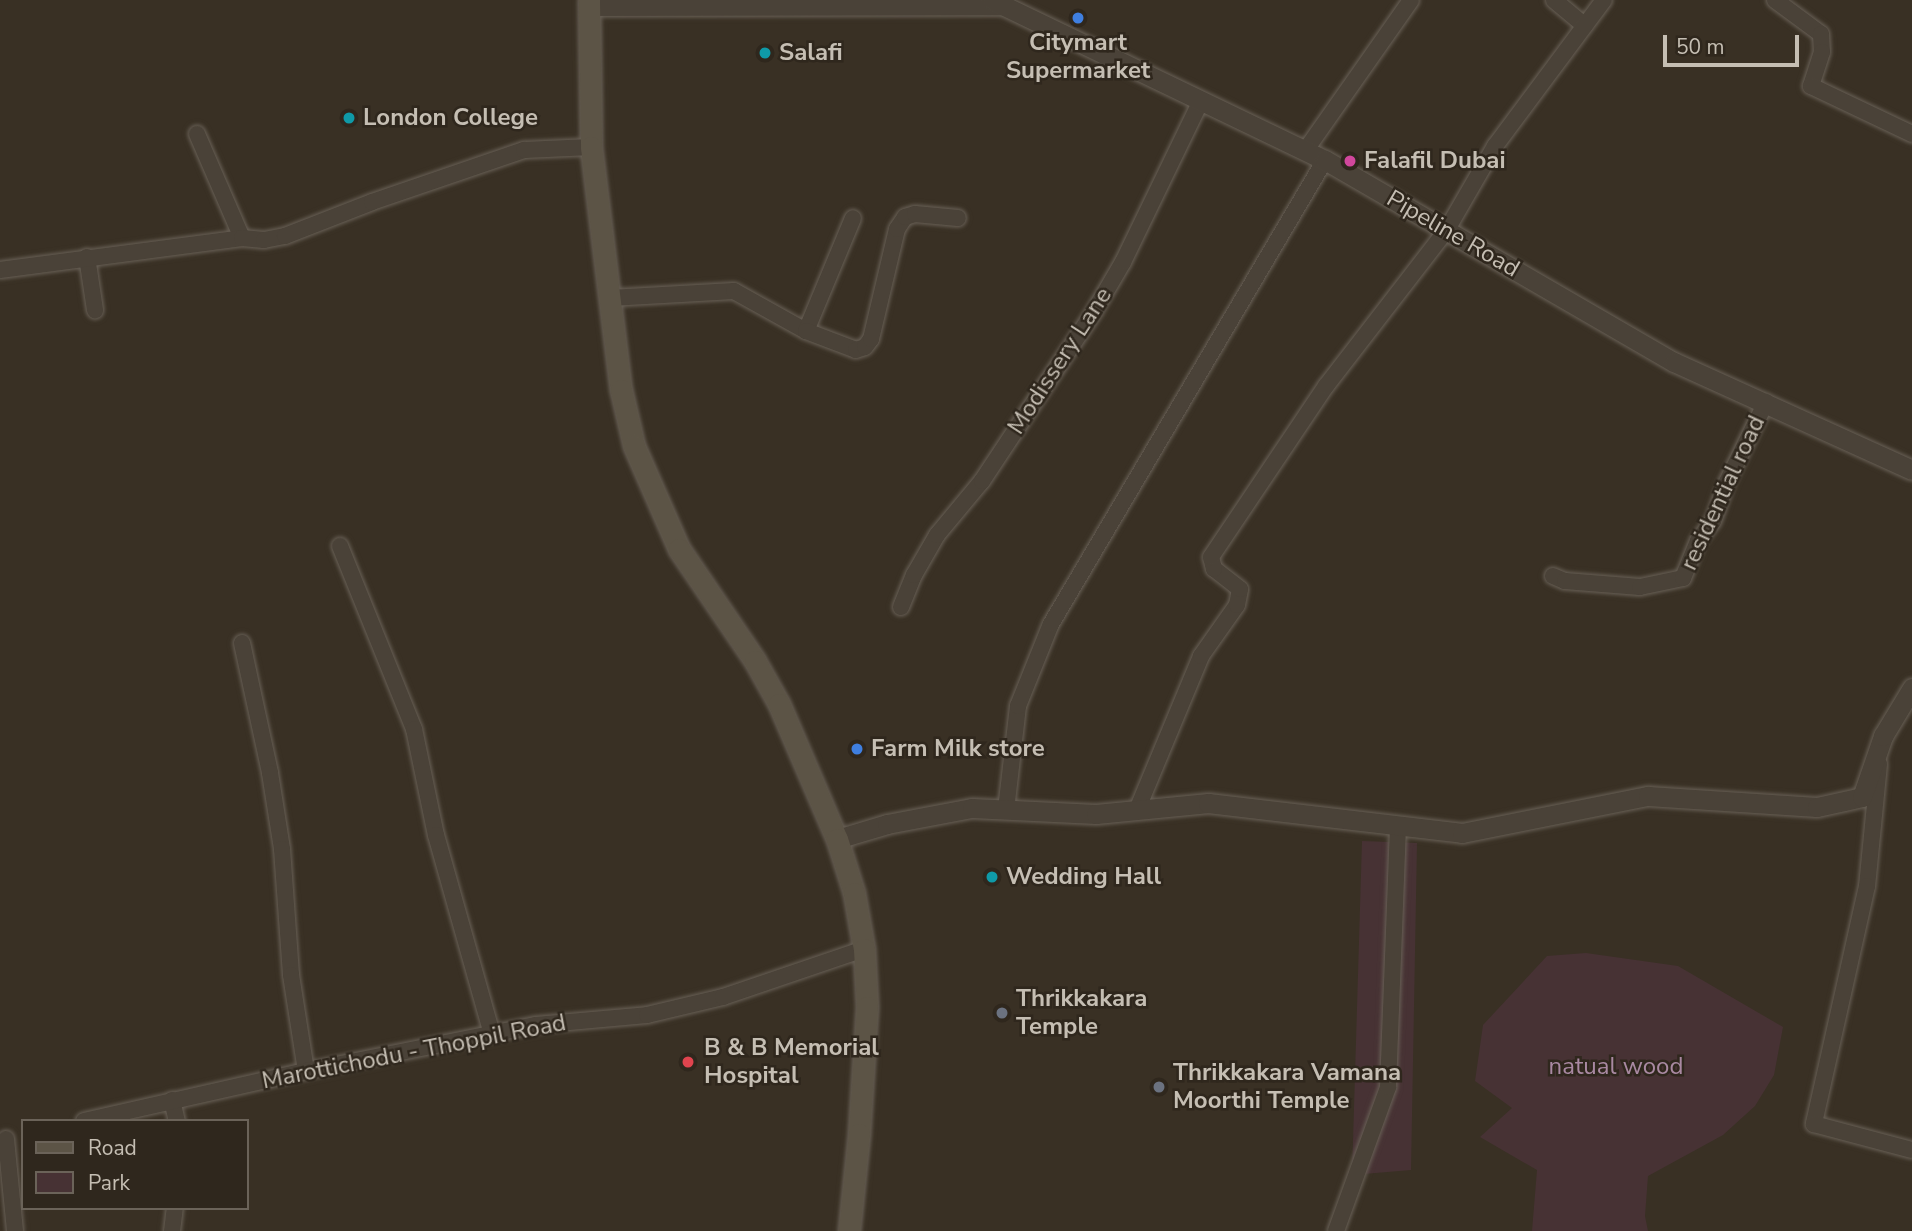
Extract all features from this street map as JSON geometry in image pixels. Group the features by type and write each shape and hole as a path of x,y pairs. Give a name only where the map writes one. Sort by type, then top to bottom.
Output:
{"main road":[{"path":"589,4 591,147 623,401 634,446 679,549 755,661 779,704 837,839 854,893 864,949 867,1007 865,1065 849,1231"}],"street":[{"path":"1306,151 1411,0"},
{"path":"1555,0 1584,26"},
{"path":"1137,810 1201,656 1237,605 1240,589 1214,569 1211,557 1326,386 1446,230 1495,146 1604,0"},
{"path":"1775,0 1821,34 1822,52 1811,86 1912,134"},
{"path":"589,4 1000,4"},
{"name":"Pipeline Road","path":"1000,4 1199,103 1325,160 1674,362 1912,470"},
{"name":"Modissery Lane","path":"901,607 914,575 937,535 982,481 1095,310 1123,262 1199,103"},
{"path":"197,134 242,238"},
{"path":"0,270 242,238 264,240 285,236 372,202 524,150 591,147"},
{"path":"1006,810 1018,706 1051,624 1325,160"},
{"path":"610,298 734,291 806,331 856,350 864,347 871,339 897,229 905,217 915,214 958,218"},
{"path":"806,331 853,218"},
{"path":"87,257 95,310"},
{"name":"residential road","path":"1553,576 1565,580 1640,587 1683,578 1698,541 1713,521 1727,482 1766,402"},
{"path":"340,546 414,729 436,835 492,1034"},
{"path":"242,643 270,773 282,849 291,975 306,1071"},
{"path":"837,839 887,824 972,808 1096,814 1208,803 1462,834 1648,796 1817,807 1862,797 1880,744 1912,688"},
{"path":"1880,744 1867,886 1814,1124 1912,1150"},
{"path":"1336,1231 1388,1087 1398,826"},
{"name":"Marottichodu - Thoppil Road","path":"92,1119 306,1071 492,1034 562,1021 647,1015 734,993 864,949"},
{"path":"172,1100 177,1119"},
{"path":"10,1138 15,1231"},
{"path":"172,1231 175,1210"}],"green space":[{"path":"1362,841 1417,843 1411,1170 1352,1175"},
{"name":"natual wood","path":"1586,953 1678,966 1783,1027 1774,1075 1755,1106 1723,1135 1648,1176 1645,1216 1648,1231 1532,1231 1537,1170 1480,1137 1512,1108 1475,1081 1483,1025 1547,956"}],"place":[{"name":"Citymart Supermarket","path":"1078,18"},
{"name":"Salafi","path":"765,53"},
{"name":"London College","path":"349,118"},
{"name":"Falafil Dubai","path":"1350,161"},
{"name":"Farm Milk store","path":"857,749"},
{"name":"Wedding Hall","path":"992,877"},
{"name":"Thrikkakara Temple","path":"1002,1013"},
{"name":"B & B Memorial Hospital","path":"688,1062"},
{"name":"Thrikkakara Vamana Moorthi Temple","path":"1159,1087"}]}
